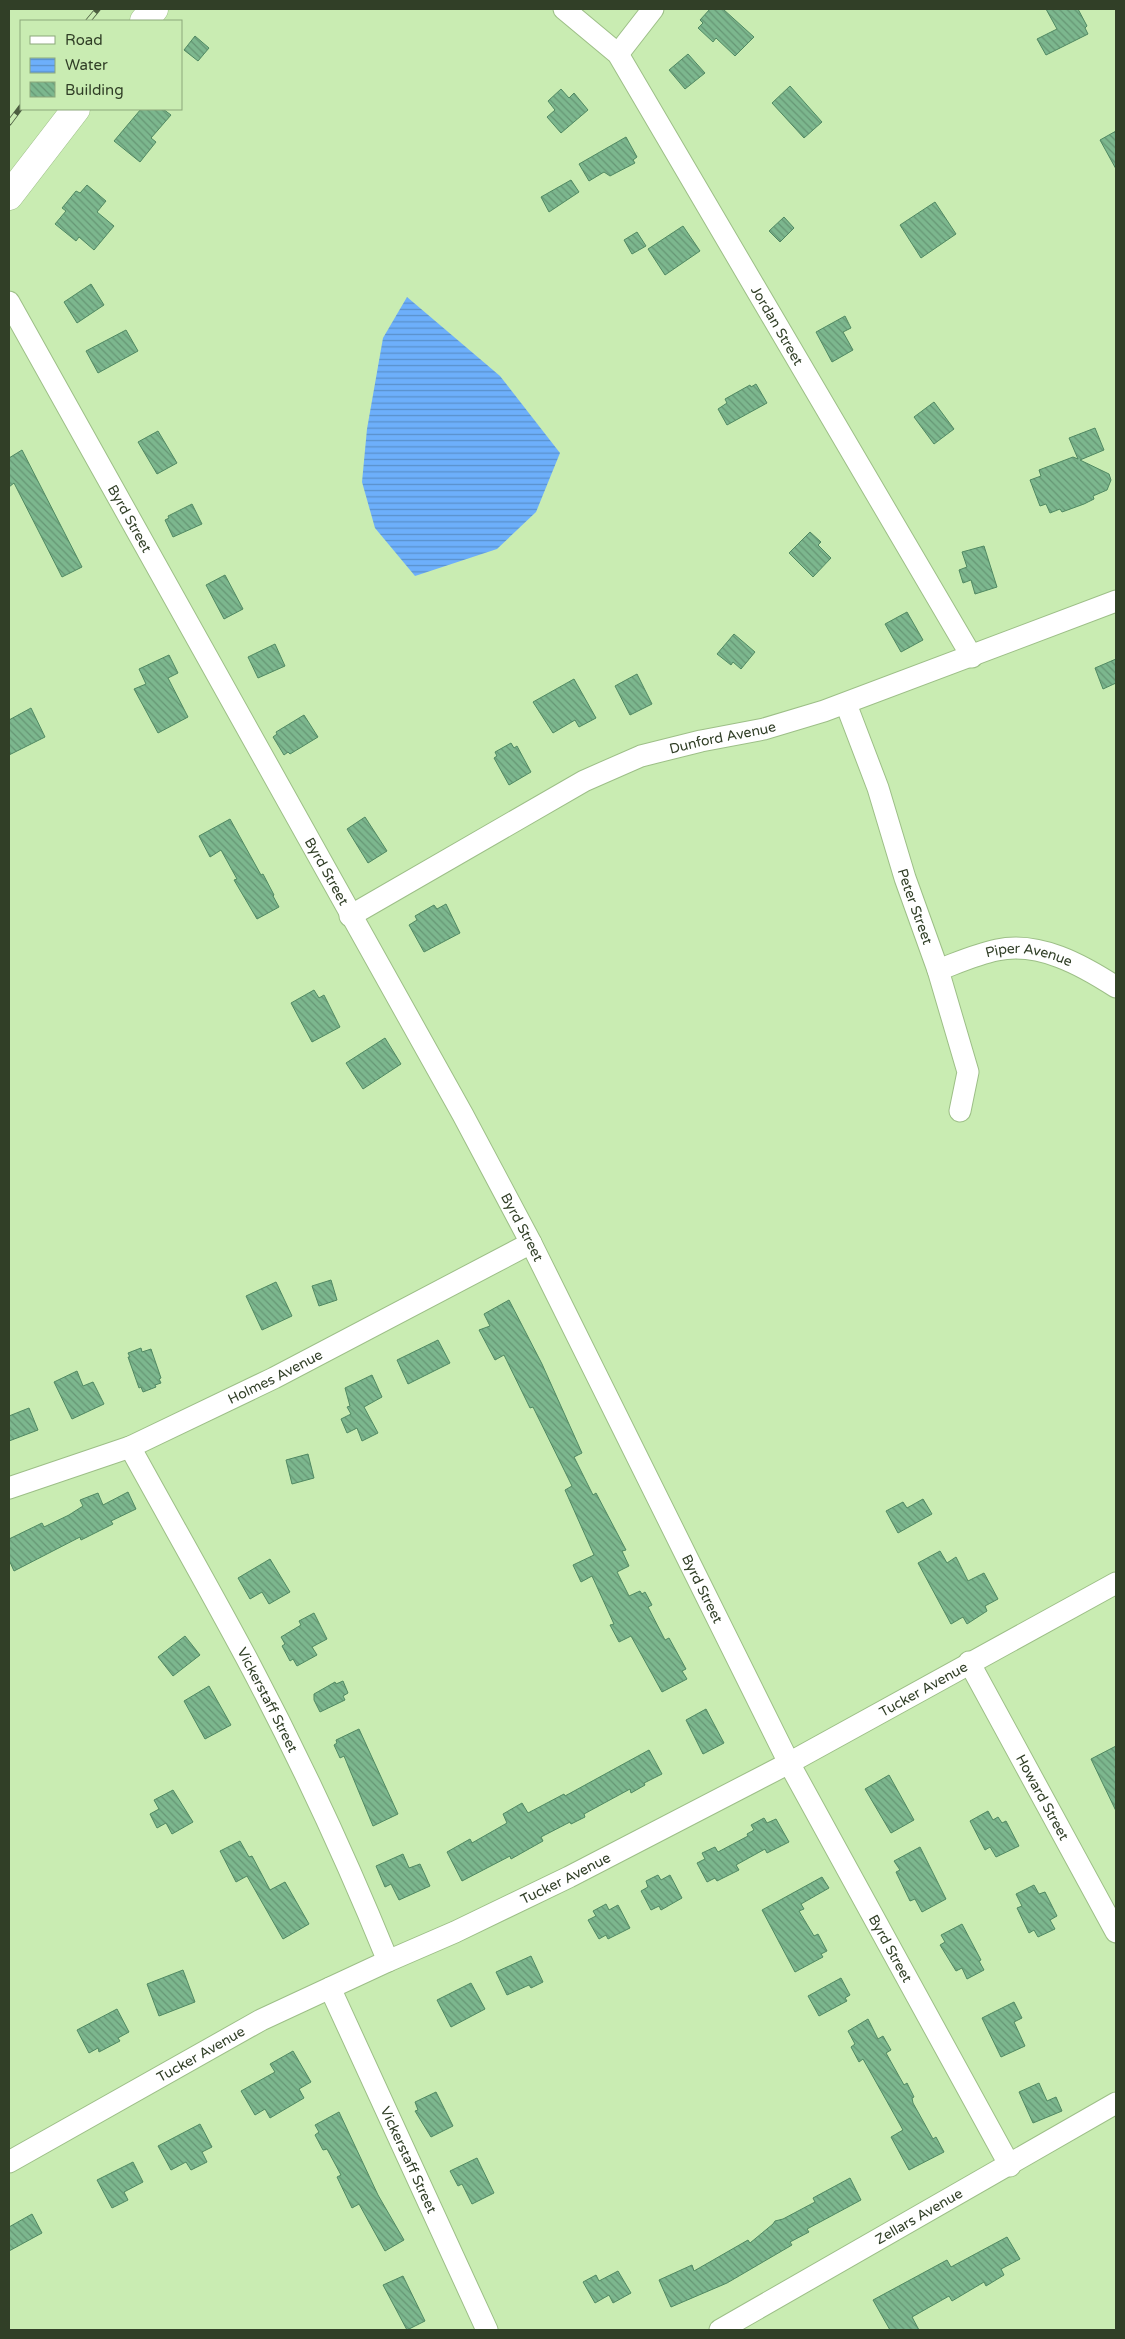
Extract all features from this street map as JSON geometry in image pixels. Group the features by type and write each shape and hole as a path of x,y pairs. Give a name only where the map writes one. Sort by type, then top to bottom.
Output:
{"main road":[{"path":"145,20 154,9"},
{"path":"9,196 75,110"}],"street":[{"name":"Jordan Street","path":"564,9 618,54 972,657"},
{"path":"618,54 653,9"},
{"name":"Byrd Street","path":"9,302 462,1115 530,1243 789,1763 1010,2166"},
{"name":"Dunford Avenue","path":"350,916 584,781 641,756 701,741 764,729 846,704 1116,601"},
{"name":"Peter Street","path":"846,704 878,788 904,878 938,970 968,1072 960,1111"},
{"name":"Piper Avenue","path":"938,970 998,950 1034,950 1081,965 1116,987"},
{"name":"Holmes Avenue","path":"9,1488 130,1447 274,1378 530,1243"},
{"name":"Vickerstaff Street","path":"130,1447 248,1660 305,1774 358,1888 388,1960"},
{"name":"Tucker Avenue","path":"9,2162 261,2020 388,1960 455,1932 569,1877 789,1763 969,1662 1116,1583"},
{"name":"Howard Street","path":"969,1662 1116,1932"},
{"name":"Vickerstaff Street","path":"330,1988 486,2330"},
{"name":"Zellars Avenue","path":"720,2330 1010,2166 1116,2103"}],"water":[{"path":"407,297 500,376 560,453 536,512 497,549 415,576 375,528 362,482 367,429 383,338"}],"building":[{"path":"710,9 723,9 754,37 735,56 716,38 713,42 698,28 703,23 700,20"},
{"path":"1046,9 1078,9 1087,26 1085,28 1088,34 1046,55 1037,39 1057,29"},
{"path":"195,36 209,48 198,61 184,50"},
{"path":"688,54 705,73 685,89 669,70"},
{"path":"790,86 822,122 804,138 772,103"},
{"path":"561,89 569,98 574,93 588,110 561,133 547,117 555,110 548,101"},
{"path":"140,110 164,110 171,115 151,138 156,142 140,162 114,141"},
{"path":"1116,131 1116,169 1100,140"},
{"path":"626,137 637,157 633,160 635,163 610,176 604,172 589,181 579,164"},
{"path":"571,180 579,192 549,212 541,197"},
{"path":"87,185 106,201 97,212 114,226 94,250 79,237 76,241 55,224 66,211 62,208 76,191 80,193"},
{"path":"935,202 956,234 921,258 900,225"},
{"path":"784,217 794,228 780,242 769,231"},
{"path":"683,226 700,251 665,275 648,249"},
{"path":"637,232 646,246 632,254 624,240"},
{"path":"91,284 104,305 77,323 64,302"},
{"path":"845,316 851,328 843,332 853,350 832,362 816,332"},
{"path":"126,330 138,351 98,373 86,351"},
{"path":"756,384 767,403 727,425 718,409 727,403 725,399 750,385 751,387"},
{"path":"934,402 954,429 934,444 914,417"},
{"path":"1095,428 1104,450 1080,460 1109,474 1111,480 1107,490 1093,496 1094,499 1084,504 1062,512 1060,509 1050,513 1046,504 1040,506 1030,480 1041,476 1039,470 1073,457 1078,459 1069,438"},
{"path":"158,431 177,463 157,474 138,442"},
{"path":"22,450 82,567 62,577 14,483 9,487 9,458"},
{"path":"192,504 202,524 173,537 165,520 169,518 168,516"},
{"path":"810,532 821,542 818,545 831,558 813,577 789,553"},
{"path":"984,546 997,587 975,594 971,580 963,583 959,570 967,567 962,552"},
{"path":"225,575 243,609 224,619 206,585"},
{"path":"907,612 923,640 901,652 885,624"},
{"path":"734,634 755,652 741,669 733,662 731,665 717,654"},
{"path":"275,644 285,666 258,678 248,657"},
{"path":"169,655 178,673 168,678 188,717 158,733 134,689 146,684 139,669"},
{"path":"1116,659 1116,683 1103,689 1095,668"},
{"path":"637,674 652,704 630,715 615,686"},
{"path":"574,679 596,718 579,727 575,720 553,733 533,702"},
{"path":"31,708 45,737 9,755 9,720"},
{"path":"304,715 318,737 290,754 288,752 284,755 273,737 277,734 276,732"},
{"path":"511,743 514,748 517,746 531,772 509,785 494,758 497,756 495,752"},
{"path":"365,817 387,851 368,863 347,829"},
{"path":"230,819 261,875 263,874 279,907 257,919 234,880 237,879 221,850 210,857 199,836"},
{"path":"446,904 460,933 424,952 409,925 417,920 415,916 434,905 437,909"},
{"path":"314,990 319,998 324,995 340,1027 312,1042 291,1003"},
{"path":"385,1038 401,1064 363,1089 346,1063"},
{"path":"331,1280 337,1300 319,1306 312,1286"},
{"path":"276,1282 292,1316 262,1330 246,1296"},
{"path":"509,1300 542,1364 582,1453 574,1457 593,1495 596,1493 626,1550 622,1551 629,1566 617,1572 629,1596 640,1591 642,1594 645,1592 652,1605 648,1607 665,1640 669,1638 686,1669 682,1671 687,1679 662,1692 631,1636 619,1642 610,1625 614,1624 592,1576 581,1582 573,1565 594,1555 565,1490 572,1486 533,1407 530,1408 504,1355 495,1360 479,1330 490,1326 484,1314"},
{"path":"438,1340 450,1363 408,1384 397,1360"},
{"path":"141,1348 142,1352 151,1349 161,1378 159,1379 161,1383 155,1385 156,1387 143,1392 141,1387 139,1388 128,1357 130,1357 128,1353"},
{"path":"77,1371 83,1386 93,1382 104,1404 72,1419 54,1382"},
{"path":"372,1375 382,1397 364,1407 378,1433 362,1441 357,1428 347,1433 341,1419 351,1414 347,1407 350,1406 345,1388"},
{"path":"29,1408 38,1430 9,1441 9,1416"},
{"path":"308,1454 314,1478 292,1484 286,1460"},
{"path":"128,1492 136,1509 111,1521 113,1524 81,1540 80,1537 14,1571 9,1560 9,1539 42,1523 44,1527 69,1515 83,1506 80,1500 98,1493 103,1505"},
{"path":"923,1499 932,1514 898,1533 886,1511 903,1502 907,1508"},
{"path":"940,1551 947,1563 956,1557 968,1581 984,1573 998,1599 985,1606 987,1611 967,1624 963,1617 951,1624 918,1563"},
{"path":"270,1559 290,1592 269,1604 262,1592 250,1599 238,1578"},
{"path":"314,1613 327,1639 312,1647 317,1655 297,1666 293,1659 290,1661 282,1646 285,1644 281,1637 301,1625 299,1621"},
{"path":"185,1636 200,1655 173,1676 158,1657"},
{"path":"343,1681 348,1693 343,1696 345,1700 320,1712 314,1700 314,1694 335,1682 336,1684"},
{"path":"209,1686 231,1725 205,1739 184,1701"},
{"path":"706,1709 724,1743 703,1754 686,1720"},
{"path":"359,1729 398,1814 373,1826 344,1756 340,1758 334,1745 337,1743 336,1740"},
{"path":"1116,1746 1116,1811 1091,1759"},
{"path":"649,1750 662,1774 644,1783 645,1785 631,1793 630,1789 584,1814 585,1817 571,1824 570,1822 541,1837 543,1841 511,1859 510,1856 462,1881 447,1852 470,1839 472,1843 507,1823 503,1814 522,1803 528,1813 564,1794 565,1796"},
{"path":"889,1775 914,1820 891,1833 865,1789"},
{"path":"173,1790 193,1822 172,1834 166,1823 157,1828 150,1814 159,1809 154,1800"},
{"path":"988,1811 993,1820 998,1817 1002,1823 1006,1821 1019,1846 996,1857 990,1847 985,1850 970,1821"},
{"path":"764,1818 767,1823 776,1819 789,1842 767,1853 765,1849 736,1865 739,1870 717,1881 715,1878 707,1882 697,1863 705,1859 702,1853 715,1847 718,1852 748,1836 747,1834 754,1830 751,1825"},
{"path":"240,1841 249,1857 252,1856 270,1890 285,1882 309,1924 283,1939 247,1876 236,1882 220,1851"},
{"path":"920,1847 946,1899 922,1912 915,1899 910,1901 896,1872 900,1870 894,1861"},
{"path":"403,1854 409,1868 420,1864 430,1886 399,1900 391,1884 385,1887 376,1866"},
{"path":"658,1875 661,1880 670,1875 682,1898 661,1910 659,1906 651,1910 641,1891 648,1887 646,1881"},
{"path":"822,1877 829,1888 801,1904 804,1909 799,1911 814,1936 818,1934 827,1951 821,1954 823,1957 795,1972 762,1910"},
{"path":"1034,1885 1039,1894 1045,1892 1057,1916 1050,1920 1055,1929 1038,1937 1034,1930 1029,1933 1017,1908 1022,1906 1016,1894"},
{"path":"606,1904 609,1910 618,1905 630,1928 608,1939 606,1935 599,1939 588,1920 596,1916 593,1911"},
{"path":"962,1924 981,1960 979,1961 984,1970 967,1979 962,1968 956,1971 940,1945 945,1942 941,1935"},
{"path":"531,1956 543,1982 531,1988 529,1985 507,1995 496,1972"},
{"path":"183,1970 195,2002 159,2016 147,1984"},
{"path":"841,1978 850,1995 845,1998 847,2001 819,2016 808,1996"},
{"path":"471,1983 485,2009 451,2027 437,2000"},
{"path":"1014,2002 1022,2018 1014,2022 1025,2046 1001,2057 982,2018"},
{"path":"117,2009 129,2032 118,2038 120,2041 99,2052 98,2048 89,2053 77,2030"},
{"path":"868,2019 878,2039 883,2036 891,2050 886,2053 904,2085 907,2083 914,2097 912,2098 913,2103 933,2139 936,2137 944,2152 909,2170 891,2137 903,2130 863,2059 859,2062 851,2047 855,2044 848,2031"},
{"path":"293,2051 311,2082 299,2089 304,2098 270,2118 265,2109 255,2115 241,2091 275,2072 270,2064"},
{"path":"1039,2083 1047,2101 1056,2097 1062,2111 1033,2123 1019,2092"},
{"path":"436,2092 453,2126 431,2137 415,2111 418,2110 415,2102"},
{"path":"339,2112 378,2195 404,2240 385,2251 359,2204 352,2208 337,2177 341,2175 327,2149 323,2150 315,2135 319,2132 315,2125"},
{"path":"200,2124 212,2147 202,2152 207,2162 191,2170 186,2162 171,2170 158,2146"},
{"path":"477,2158 494,2193 472,2204 462,2184 458,2186 450,2171"},
{"path":"133,2162 143,2182 124,2192 128,2200 112,2208 97,2180"},
{"path":"850,2178 861,2200 807,2229 809,2232 790,2242 792,2245 727,2283 671,2307 659,2280 692,2265 694,2271 748,2240 750,2243 775,2221 783,2219 815,2202 813,2198"},
{"path":"32,2214 42,2233 9,2251 9,2227"},
{"path":"1007,2237 1020,2259 1001,2269 1004,2275 986,2286 984,2282 952,2301 949,2296 912,2317 919,2330 890,2330 873,2300 947,2260 951,2267"},
{"path":"618,2271 631,2293 613,2303 609,2295 595,2303 583,2282 596,2275 599,2281"},
{"path":"403,2276 425,2321 407,2330 383,2285"}],"railway":[{"path":"89,20 98,9"},
{"path":"9,123 20,108"}]}
